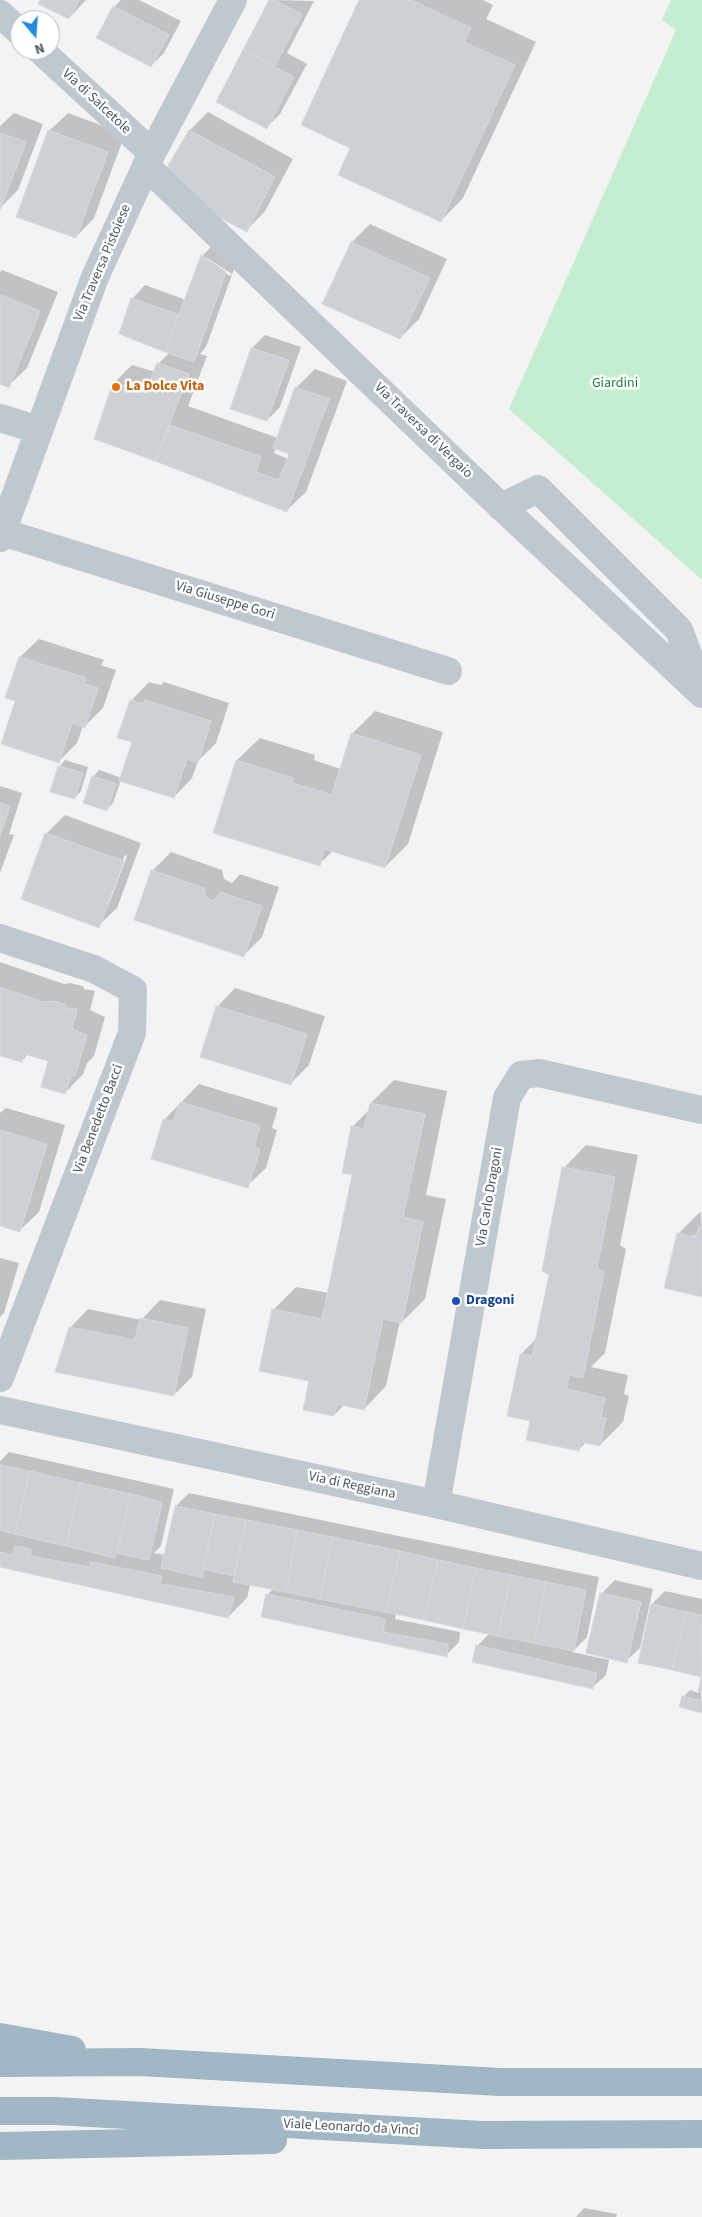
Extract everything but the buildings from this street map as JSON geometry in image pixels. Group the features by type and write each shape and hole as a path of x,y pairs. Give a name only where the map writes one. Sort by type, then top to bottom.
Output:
{"highway":[{"path":"0,2037 140,2062"},
{"path":"0,2063 140,2062 500,2082 702,2082"},
{"name":"Viale Leonardo da Vinci","path":"0,2111 55,2111 482,2135 702,2134"},
{"path":"0,2146 482,2135"}],"street":[{"name":"Via Traversa Pistoiese","path":"1,535 95,277 149,160 233,0"},
{"path":"0,14 10,23"},
{"name":"Via di Salcetole","path":"50,60 149,160"},
{"name":"Via Traversa di Vergaio","path":"149,160 502,507 702,692"},
{"path":"0,418 39,430"},
{"path":"502,507 538,489 679,630 702,692"},
{"name":"Via Giuseppe Gori","path":"1,535 448,671"},
{"name":"Via Benedetto Bacci","path":"0,938 94,969 133,990 132,1033 0,1378"},
{"name":"Via Carlo Dragoni","path":"436,1504 507,1098 521,1075 539,1073 702,1110"},
{"name":"Via di Reggiana","path":"0,1410 436,1504 702,1566"}],"green space":[{"name":"Giardini","path":"671,0 702,0 702,580 509,409 676,30 662,20"}],"place":[{"name":"La Dolce Vita","path":"116,387"},
{"name":"Dragoni","path":"456,1301"}]}
